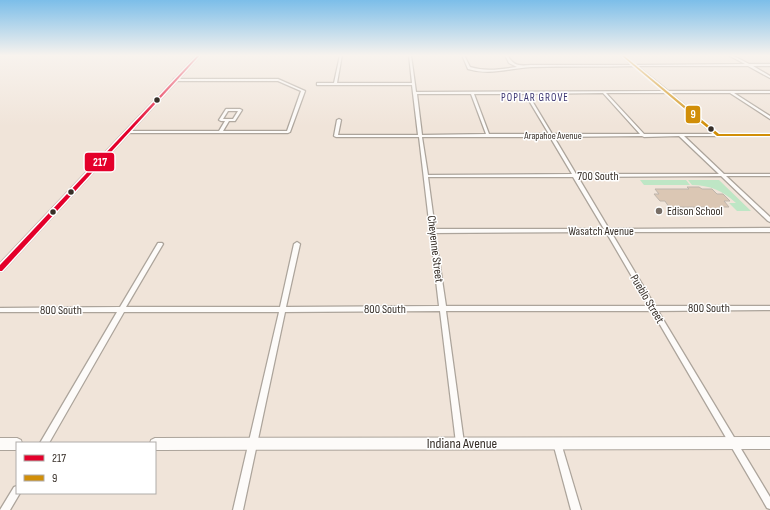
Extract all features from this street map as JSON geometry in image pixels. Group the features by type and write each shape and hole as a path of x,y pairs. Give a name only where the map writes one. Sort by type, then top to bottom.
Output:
{"main road":[{"path":"0,269 175,80"}],"street":[{"path":"335,84 336,79"},
{"name":"Cheyenne Street","path":"413,79 460,443"},
{"path":"651,79 718,135"},
{"path":"127,132 288,132 303,91 278,80 175,80"},
{"path":"318,84 414,84"},
{"path":"732,92 770,118"},
{"path":"415,93 770,92"},
{"path":"472,93 488,136"},
{"name":"Pueblo Street","path":"526,93 770,505"},
{"path":"604,93 644,136"},
{"path":"227,110 240,110 234,120 228,120 221,120 227,110"},
{"path":"220,132 228,120"},
{"name":"Arapahoe Avenue","path":"339,120 336,136 770,135"},
{"path":"680,136 770,220"},
{"name":"700 South","path":"426,176 770,176"},
{"name":"Wasatch Avenue","path":"433,231 770,230"},
{"path":"45,442 160,244"},
{"path":"238,510 297,244"},
{"name":"800 South","path":"0,310 770,308"},
{"path":"557,443 576,510"},
{"name":"Indiana Avenue","path":"156,444 770,443"},
{"path":"0,444 16,444"},
{"path":"5,510 16,492"}],"green space":[{"path":"640,180 686,180 690,185 644,185"},
{"path":"688,180 719,180 751,211 737,211 729,203 736,203 726,195 705,186 692,185"}],"building":[{"path":"687,187 712,189 717,194 723,194 730,201 724,201 729,207 719,207 722,210 708,210 705,207 669,207 665,201 660,201 654,194 659,194 655,189 689,189"}],"transit line":[{"name":"217","path":"0,269 177,79"},
{"name":"9","path":"651,79 718,135"},
{"name":"9","path":"718,135 770,135"}],"place":[{"name":"Edison School","path":"659,211"}],"district":[{"name":"POPLAR GROVE","path":"535,97"}]}
